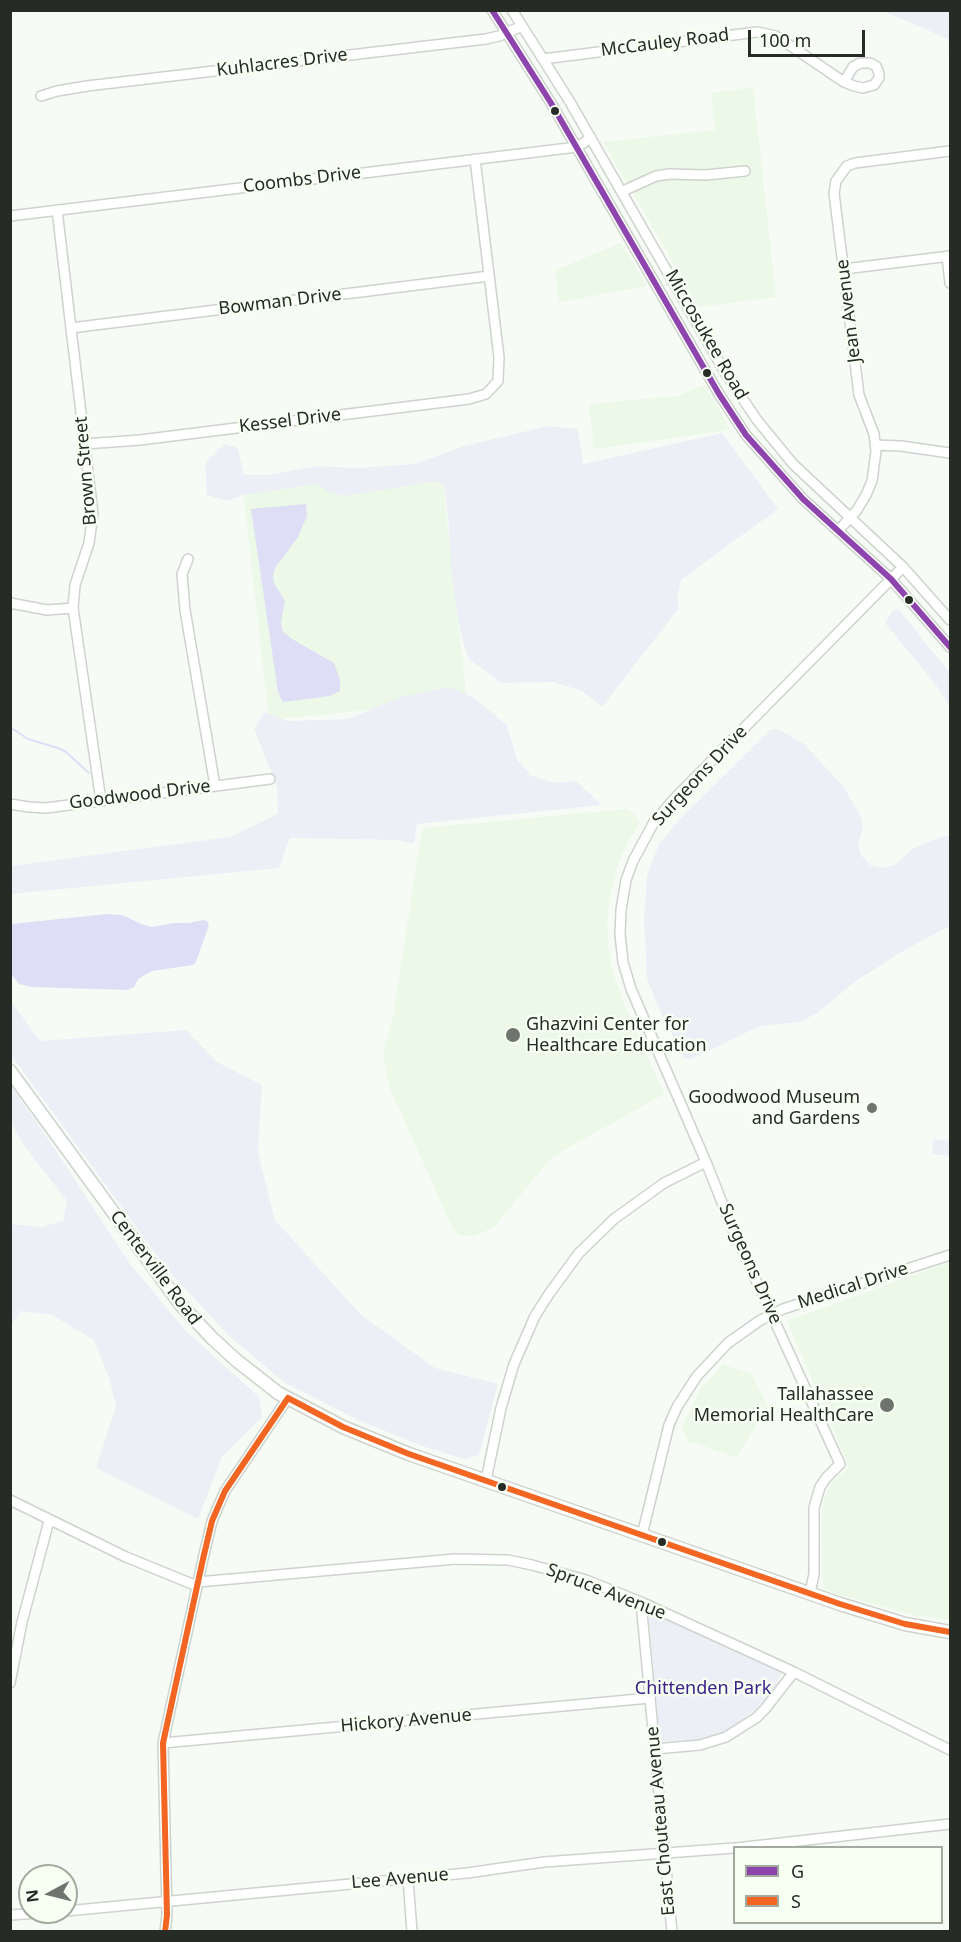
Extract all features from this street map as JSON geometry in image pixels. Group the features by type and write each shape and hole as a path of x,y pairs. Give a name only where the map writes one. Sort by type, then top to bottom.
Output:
{"main road":[{"name":"Centerville Road","path":"10,1071 181,1305 236,1360 288,1398 318,1415 377,1442 642,1536 888,1619 951,1632"}],"street":[{"name":"Miccosukee Road","path":"492,10 577,147 719,394 746,435 803,499 891,579 951,647"},
{"name":"Miccosukee Road","path":"512,10 623,191 734,386 757,420 793,464 903,567 951,620"},
{"name":"Kuhlacres Drive","path":"41,96 87,86 486,39 522,26"},
{"name":"McCauley Road","path":"543,59 757,32 776,36 844,82"},
{"name":"Coombs Drive","path":"10,216 577,147 591,138"},
{"name":"Jean Avenue","path":"876,446 871,424 859,395 834,193 836,182 847,166 855,163 951,151"},
{"path":"475,159 489,276"},
{"path":"623,191 656,176 706,175 745,171"},
{"name":"Brown Street","path":"57,210 92,507 92,531 75,585 74,608 101,801"},
{"path":"844,269 949,256 951,283"},
{"name":"Bowman Drive","path":"71,328 489,276"},
{"name":"Kessel Drive","path":"85,444 152,438 482,397 493,389 498,381 499,357 489,276"},
{"path":"719,394 734,386"},
{"path":"838,531 857,510 872,481 876,446 901,446 951,453"},
{"path":"188,559 182,574 185,610 215,786"},
{"name":"Surgeons Drive","path":"810,1593 813,1583 814,1508 825,1478 840,1464 734,1230 626,975 620,934 621,910 626,880 642,842 654,822 903,567"},
{"path":"10,603 47,609 74,608"},
{"name":"Goodwood Drive","path":"10,804 46,808 270,779"},
{"path":"486,1480 513,1364 535,1316 549,1294 579,1253 614,1219 664,1183 706,1162"},
{"name":"Medical Drive","path":"642,1536 666,1434 677,1407 697,1376 721,1349 741,1333 783,1309 951,1255"},
{"path":"165,1932 167,1901 163,1743 197,1584 212,1521 225,1491 288,1398"},
{"path":"10,1500 126,1557 197,1584"},
{"path":"10,1683 22,1622 49,1521"},
{"name":"Spruce Avenue","path":"197,1584 432,1561 479,1559 508,1560 558,1571 641,1602 794,1672 951,1750"},
{"name":"East Chouteau Avenue","path":"641,1602 672,1932"},
{"path":"655,1749 700,1744 726,1737 756,1718 794,1672"},
{"name":"Hickory Avenue","path":"163,1743 650,1698"},
{"name":"Lee Avenue","path":"753,1846 951,1824"},
{"name":"Lee Avenue","path":"78,1910 408,1879 544,1862 733,1848"},
{"path":"408,1879 412,1932"}],"shaded area":[{"path":"753,87 776,297 699,307 603,142 715,130 711,93"},
{"path":"621,243 647,286 559,302 555,270"},
{"path":"704,385 730,428 723,431 594,449 589,404 677,396"},
{"path":"441,467 467,700 269,720 243,489"},
{"name":"Ghazvini Center for Healthcare Education","path":"627,809 636,816 640,823 626,845 617,867 607,923 609,949 612,970 623,1001 664,1094 552,1157 493,1228 473,1236 459,1235 451,1225 389,1086 383,1053 393,1018 422,828"},
{"name":"Tallahassee Memorial HealthCare","path":"950,1262 950,1620 912,1615 823,1590 824,1498 833,1482 849,1467 787,1321"},
{"path":"723,1364 751,1374 768,1407 736,1457 689,1443 682,1427 700,1390"}],"green space":[{"path":"883,11 950,11 950,79 948,39"},
{"path":"548,426 578,429 583,464 722,433 778,509 681,580 677,598 679,608 602,707 582,691 553,682 502,683 470,660 460,630 452,579 444,488 438,481 344,496 329,492 317,484 243,495 227,501 207,495 205,463 224,444 238,448 244,475 269,475 316,466 358,468 415,464 464,446"},
{"path":"897,609 950,673 950,707 936,685 885,623 893,610"},
{"path":"449,687 474,698 507,725 517,760 532,776 556,783 576,781 602,805 417,824 414,844 398,840 290,838 279,868 11,894 10,866 230,837 278,814 277,786 254,729 265,712 287,721 348,719 401,697"},
{"path":"778,729 804,744 843,786 860,815 863,827 858,845 861,855 870,865 882,868 895,865 914,848 950,835 950,926 908,948 856,981 817,1013 800,1022 760,1026 692,1059 685,1059 661,1013 647,979 644,920 647,875 659,844 680,819 770,730"},
{"path":"11,1001 40,1041 186,1030 217,1062 262,1085 258,1152 275,1220 361,1315 435,1368 498,1384 479,1455 465,1459 425,1447 360,1421 285,1383 228,1335 166,1268 11,1055"},
{"path":"11,1086 130,1264 186,1331 259,1397 262,1417 222,1457 198,1519 96,1468 116,1406 109,1378 94,1340 52,1315 21,1311 11,1325 11,1224 41,1227 63,1221 67,1201 26,1148 11,1123"},
{"path":"933,1139 950,1141 950,1156 932,1154"},
{"name":"Chittenden Park","path":"648,1608 782,1671 775,1687 756,1709 726,1732 694,1740 660,1742"}],"water":[{"path":"306,504 307,516 298,537 275,568 273,576 274,583 285,601 281,622 283,632 292,639 334,663 340,680 340,691 330,696 283,702 278,692 251,509"},
{"path":"107,914 122,915 152,927 203,920 209,925 193,965 152,971 138,979 134,987 128,990 31,987 19,984 11,974 11,924"}],"waterway":[{"path":"10,727 28,739 66,752 89,773"}],"transit line":[{"name":"G","path":"492,10 551,103 719,394 746,435 803,499 891,579 950,647"},
{"name":"S","path":"288,1398 343,1427 409,1454 840,1604 905,1624 950,1632"},
{"name":"S","path":"165,1932 167,1915 163,1743 203,1559 212,1521 225,1491 288,1398"}],"place":[{"name":"Ghazvini Center for Healthcare Education","path":"513,1035"},
{"name":"Goodwood Museum and Gardens","path":"872,1108"},
{"name":"Tallahassee Memorial HealthCare","path":"887,1405"}]}
